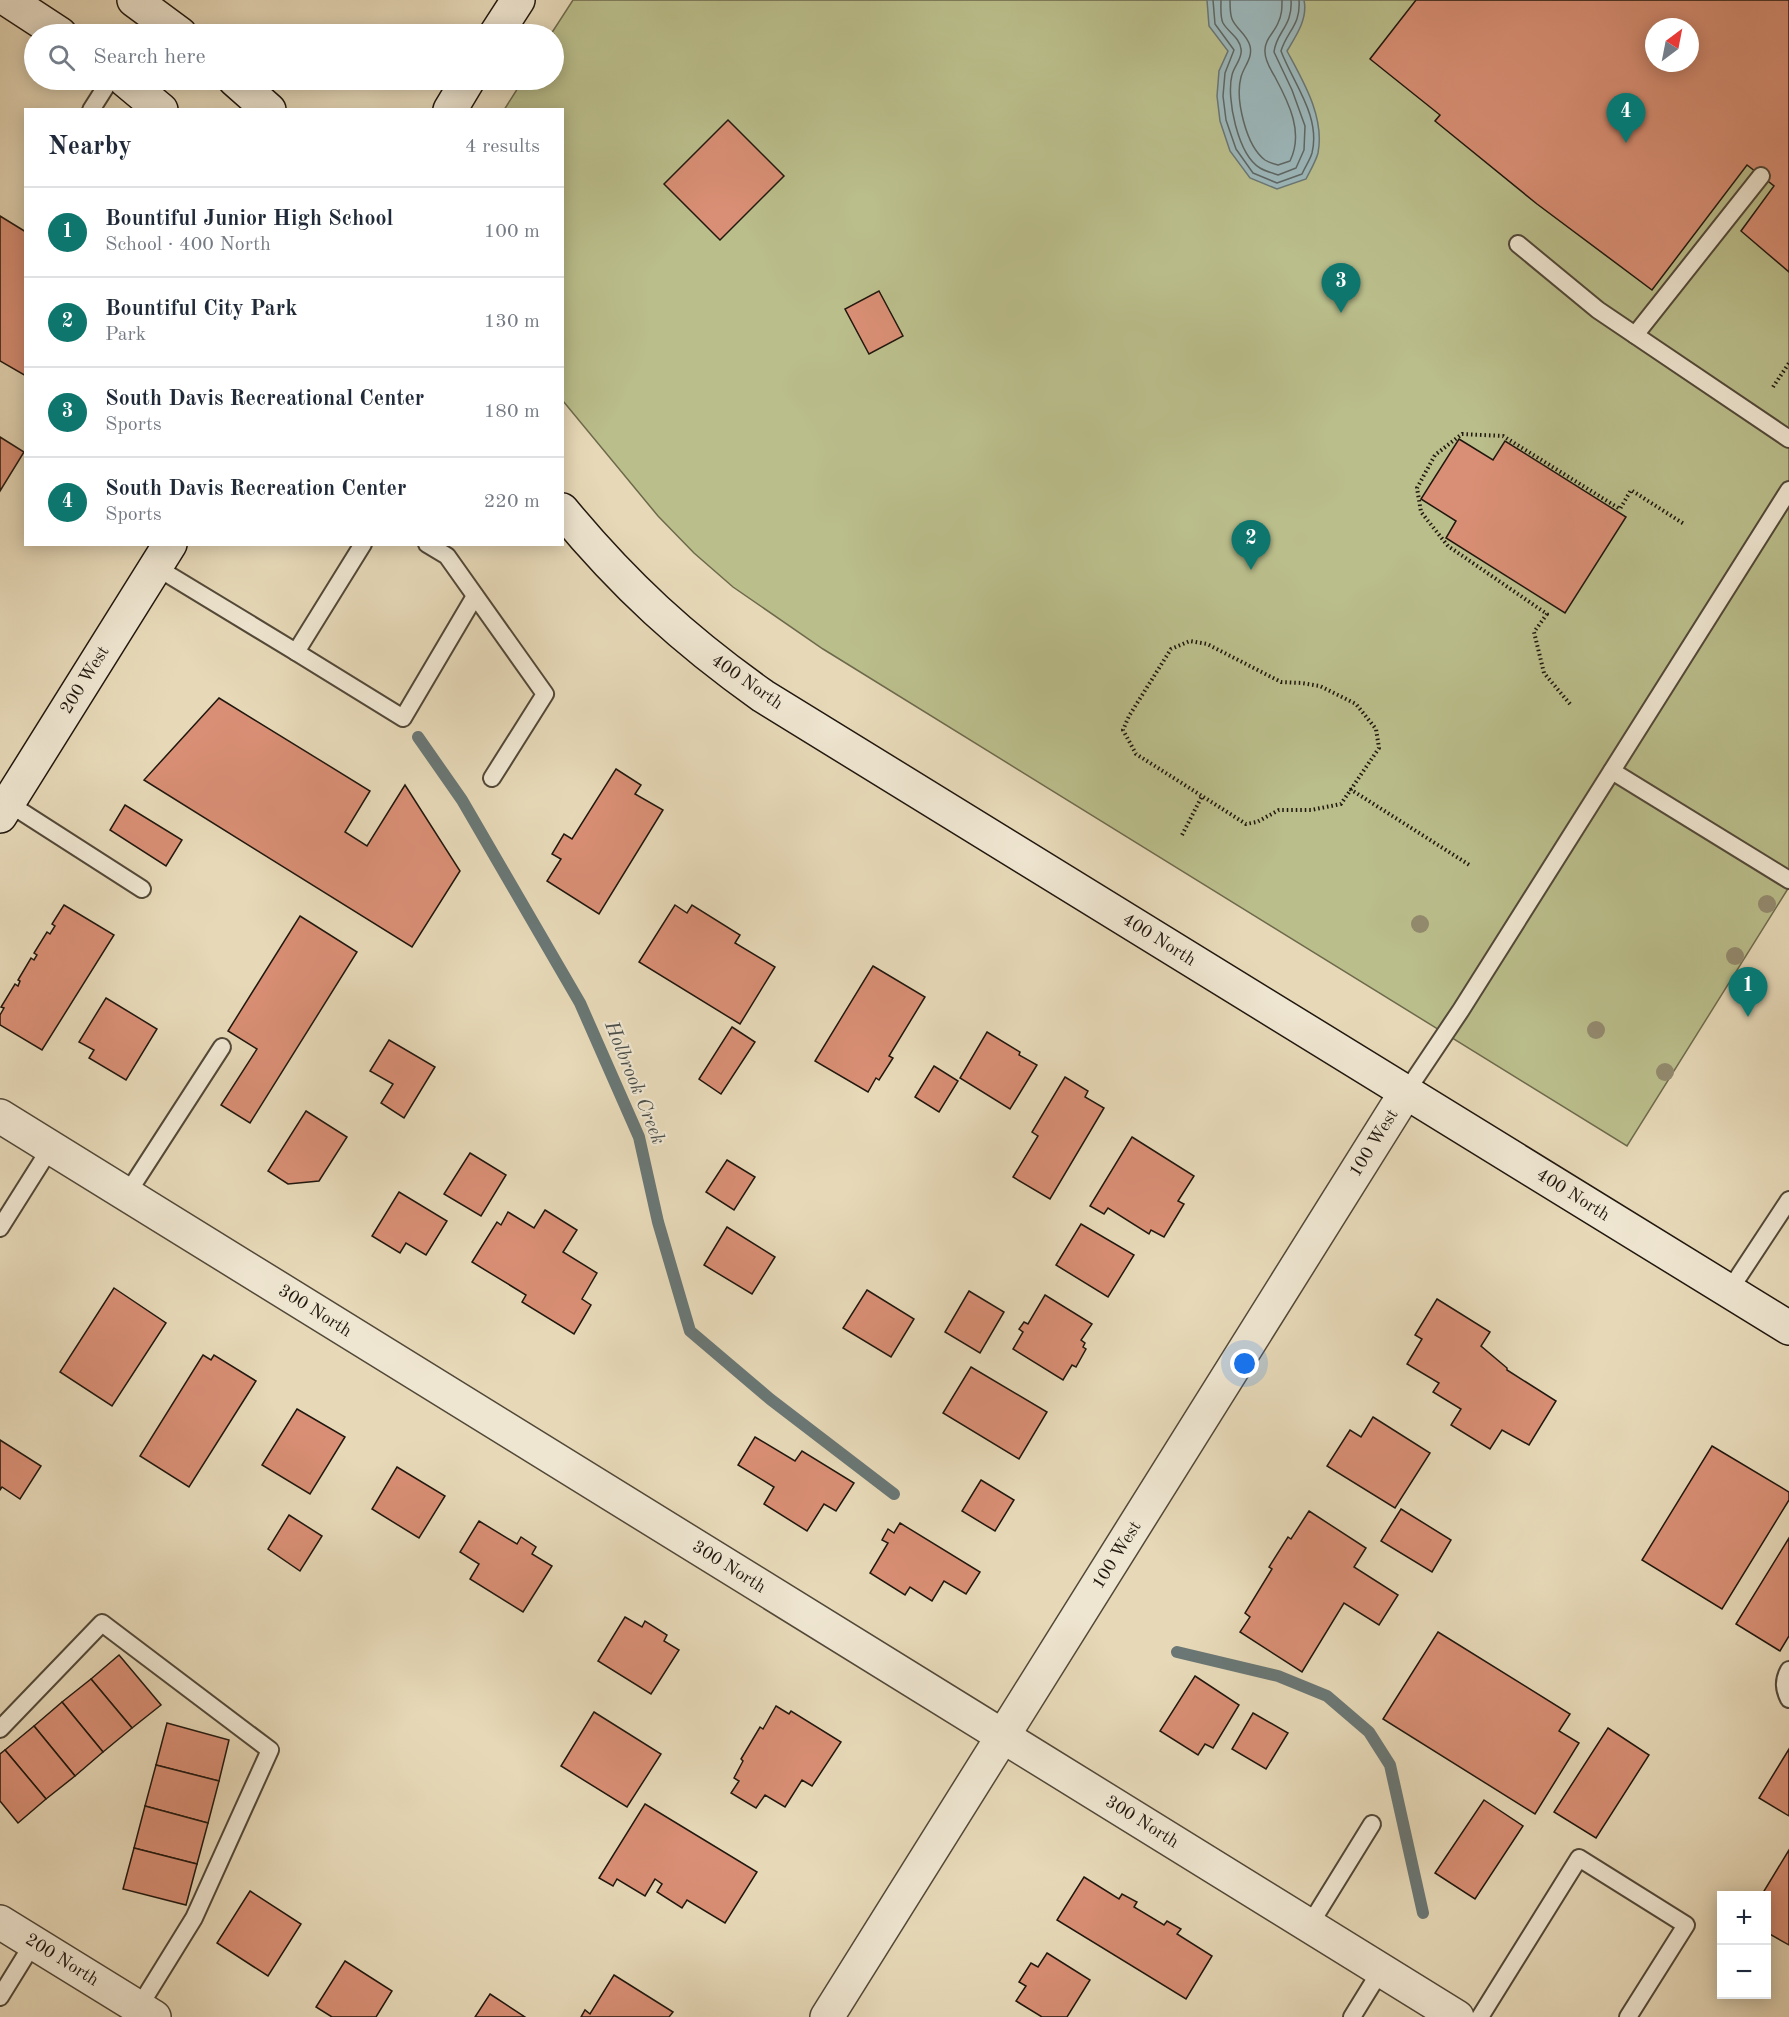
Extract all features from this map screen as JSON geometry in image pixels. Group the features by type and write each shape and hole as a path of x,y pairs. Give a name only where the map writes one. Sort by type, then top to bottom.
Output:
{"street":[{"path":"8,0 45,24"},
{"path":"134,0 166,24"},
{"path":"502,24 518,0"},
{"path":"137,90 159,108"},
{"path":"246,90 267,108"},
{"path":"451,108 462,90"},
{"name":"400 North","path":"564,512 621,577 656,611 690,641 754,689 1789,1328"},
{"name":"200 West","path":"4,810 163,556"},
{"name":"100 West","path":"827,2017 1406,1092"},
{"name":"300 North","path":"0,1116 1457,2017"},
{"name":"200 North","path":"0,1922 147,2012"}],"lane":[{"path":"92,108 104,90"},
{"path":"1635,335 1761,176"},
{"path":"1518,244 1598,310 1789,439"},
{"path":"1406,1092 1461,1010 1789,490"},
{"path":"296,652 362,546"},
{"path":"430,546 447,556 545,694 492,778"},
{"path":"163,556 296,652 403,718 475,596"},
{"path":"1612,771 1789,880"},
{"path":"4,810 142,889"},
{"path":"127,1194 222,1047"},
{"path":"0,1228 51,1147"},
{"path":"1729,1292 1789,1200"},
{"path":"0,1729 102,1623 270,1750 194,1918 147,2012"},
{"path":"1789,1670 1784,1681 1784,1690 1789,1699"},
{"path":"1309,1926 1372,1824"},
{"path":"1480,2017 1579,1858 1686,1925 1628,2017"},
{"path":"0,1996 34,1942"},
{"path":"1352,2017 1382,1970"}],"path":[{"path":"1773,387 1789,363"},
{"path":"1570,704 1544,673 1534,632 1547,614 1448,546 1421,512 1417,488 1435,455 1461,434 1503,436 1620,509 1631,490 1684,524"},
{"path":"1190,641 1207,644 1281,682 1302,682 1320,686 1356,704 1376,729 1379,748 1341,804 1311,810 1279,810 1257,822 1246,824 1202,796 1136,754 1123,730 1172,649 1190,641"},
{"path":"1350,789 1471,866"},
{"path":"1182,835 1202,796"}],"green space":[{"path":"573,0 1789,0 1789,887 1627,1146 823,649 733,587 694,553 658,516 564,402 564,108 505,108 517,90 564,90 564,24 557,24"}],"water":[{"path":"1207,0 1304,0 1303,21 1287,51 1311,100 1318,126 1318,153 1306,179 1277,189 1250,178 1230,151 1220,121 1217,96 1219,71 1228,51 1209,26"}],"building":[{"path":"1416,0 1789,0 1789,272 1741,231 1774,186 1747,165 1652,290 1537,204 1435,121 1440,115 1370,59"},
{"path":"728,120 784,176 720,240 664,184"},
{"path":"0,216 24,231 24,375 0,361"},
{"path":"879,291 903,336 869,354 845,309"},
{"path":"0,437 24,452 0,491"},
{"path":"1459,439 1493,460 1505,441 1626,517 1565,613 1446,538 1456,521 1421,499"},
{"path":"219,698 370,791 345,832 367,846 405,785 460,871 412,947 144,780"},
{"path":"616,769 641,785 635,794 663,810 599,914 547,881 561,859 552,854 564,834 572,839"},
{"path":"125,805 182,840 166,866 110,830"},
{"path":"64,905 114,935 42,1050 0,1025 0,1015 4,1008 1,1007 15,984 18,986 20,981 18,980 31,958 34,960 37,955 34,953 47,932 50,934 55,926 52,924"},
{"path":"675,905 687,913 692,905 740,935 735,943 775,967 740,1024 639,962"},
{"path":"300,916 357,952 250,1123 221,1105 257,1049 228,1031"},
{"path":"873,966 925,997 889,1056 893,1058 879,1080 876,1078 868,1092 815,1061"},
{"path":"106,998 157,1029 126,1080 89,1058 94,1050 79,1042"},
{"path":"732,1027 755,1042 721,1094 699,1079"},
{"path":"987,1032 1037,1065 1010,1109 960,1078"},
{"path":"389,1040 435,1067 404,1118 381,1103 393,1084 370,1071"},
{"path":"934,1066 958,1081 939,1112 915,1097"},
{"path":"1065,1077 1088,1091 1085,1097 1104,1108 1050,1199 1013,1177 1038,1136 1032,1132"},
{"path":"306,1111 347,1137 319,1181 288,1184 268,1171"},
{"path":"1132,1137 1194,1176 1178,1201 1184,1204 1164,1237 1151,1230 1149,1234 1108,1208 1104,1214 1090,1206"},
{"path":"470,1153 506,1175 481,1216 444,1194"},
{"path":"727,1160 755,1177 734,1210 706,1192"},
{"path":"399,1192 447,1221 426,1255 406,1243 400,1253 372,1236"},
{"path":"545,1210 577,1230 563,1252 597,1273 582,1299 591,1305 574,1334 522,1302 526,1295 472,1262 497,1222 501,1225 508,1212 534,1228"},
{"path":"1081,1224 1134,1255 1108,1297 1056,1265"},
{"path":"727,1227 775,1257 752,1294 704,1265"},
{"path":"114,1288 166,1323 112,1406 60,1372"},
{"path":"867,1290 914,1319 891,1357 843,1328"},
{"path":"969,1291 1004,1312 980,1353 945,1332"},
{"path":"1045,1295 1092,1324 1081,1340 1085,1343 1083,1347 1086,1349 1076,1367 1072,1365 1063,1380 1013,1349 1023,1332 1019,1329 1024,1322 1028,1324"},
{"path":"1437,1299 1490,1332 1481,1346 1507,1370 1556,1401 1529,1445 1502,1430 1490,1449 1451,1425 1461,1409 1433,1392 1439,1383 1407,1364 1422,1339 1415,1335"},
{"path":"203,1355 211,1360 214,1355 256,1381 189,1487 140,1456"},
{"path":"971,1367 1047,1412 1019,1459 943,1413"},
{"path":"297,1409 345,1437 310,1494 262,1465"},
{"path":"1373,1417 1430,1453 1395,1508 1327,1466 1350,1430 1361,1437"},
{"path":"755,1437 795,1461 802,1451 854,1483 836,1511 824,1504 807,1531 764,1504 774,1487 738,1465"},
{"path":"0,1440 41,1466 20,1499 2,1487 0,1490"},
{"path":"1712,1446 1789,1492 1789,1500 1722,1609 1642,1560"},
{"path":"397,1467 445,1496 419,1538 372,1509"},
{"path":"981,1480 1014,1500 995,1531 962,1511"},
{"path":"1401,1509 1451,1540 1432,1572 1381,1541"},
{"path":"1309,1511 1366,1548 1354,1567 1398,1595 1379,1625 1344,1603 1302,1672 1240,1632 1250,1617 1245,1613 1272,1569 1269,1567 1288,1537 1291,1539"},
{"path":"289,1515 322,1536 300,1571 268,1549"},
{"path":"479,1521 517,1544 521,1537 536,1547 532,1554 552,1566 523,1612 470,1579 479,1564 460,1552"},
{"path":"900,1523 980,1572 966,1594 944,1581 932,1601 910,1587 905,1595 870,1573 888,1543 882,1540 888,1529 894,1533"},
{"path":"1789,1538 1789,1636 1780,1651 1736,1624"},
{"path":"625,1617 642,1627 645,1621 667,1635 664,1641 679,1650 651,1694 598,1661"},
{"path":"1438,1632 1570,1714 1559,1731 1579,1743 1535,1814 1383,1719"},
{"path":"119,1655 161,1705 132,1728 91,1679"},
{"path":"1195,1676 1239,1705 1213,1748 1205,1744 1198,1755 1160,1731"},
{"path":"91,1679 132,1728 103,1752 62,1702"},
{"path":"62,1702 103,1752 75,1776 34,1726"},
{"path":"776,1706 789,1714 791,1711 841,1742 812,1786 802,1780 785,1807 765,1795 756,1808 731,1793 739,1781 734,1778 743,1761 741,1759 760,1727 763,1729"},
{"path":"594,1712 661,1754 627,1807 561,1766"},
{"path":"1253,1713 1288,1733 1266,1769 1232,1749"},
{"path":"167,1723 229,1740 219,1781 156,1765"},
{"path":"34,1726 75,1776 46,1799 5,1750"},
{"path":"1608,1728 1649,1755 1596,1838 1554,1812"},
{"path":"1789,1749 1789,1816 1759,1798"},
{"path":"5,1750 46,1799 18,1823 0,1801 0,1754"},
{"path":"156,1765 219,1781 208,1823 145,1806"},
{"path":"1484,1800 1523,1826 1475,1899 1435,1873"},
{"path":"645,1804 757,1872 725,1923 687,1900 682,1908 657,1892 662,1884 655,1879 645,1896 617,1879 613,1886 599,1878"},
{"path":"145,1806 208,1823 197,1864 134,1848"},
{"path":"134,1848 197,1864 186,1905 123,1889"},
{"path":"1789,1850 1789,1945 1771,1935 1771,1891 1764,1891"},
{"path":"1084,1877 1119,1899 1122,1894 1137,1902 1134,1907 1164,1925 1167,1921 1181,1929 1177,1934 1212,1956 1186,1999 1057,1920"},
{"path":"250,1891 301,1924 268,1976 217,1943"},
{"path":"1047,1953 1090,1980 1067,2017 1042,2017 1016,2001 1026,1986 1019,1982 1031,1963 1038,1967"},
{"path":"345,1961 392,1991 376,2017 332,2017 316,2007"},
{"path":"614,1975 673,2012 669,2017 581,2017 585,2010 590,2014"},
{"path":"490,1994 525,2017 475,2017"}],"waterway":[{"name":"Holbrook Creek","path":"418,737 462,800 580,1003 639,1137 658,1222 690,1331 770,1399 894,1494"},
{"name":"Holbrook Creek","path":"1177,1652 1278,1676 1327,1696 1369,1732 1390,1765 1423,1913"}],"place":[{"name":"South Davis Recreation Center","path":"1626,143"},
{"name":"South Davis Recreational Center","path":"1341,313"},
{"name":"Bountiful City Park","path":"1251,570"},
{"name":"Bountiful Junior High School","path":"1748,1017"}]}
